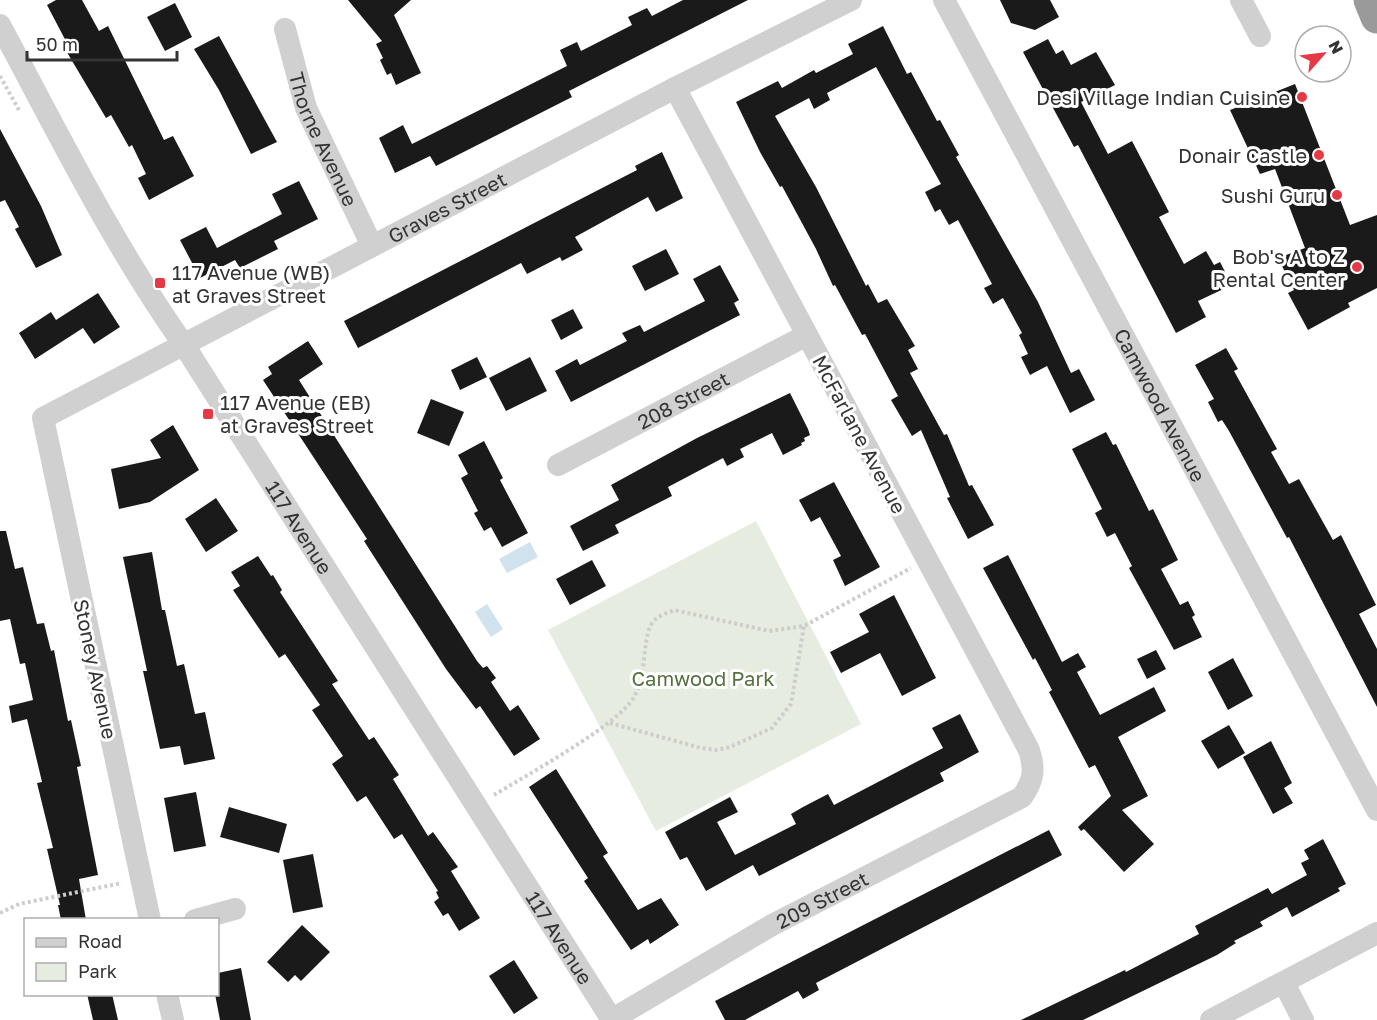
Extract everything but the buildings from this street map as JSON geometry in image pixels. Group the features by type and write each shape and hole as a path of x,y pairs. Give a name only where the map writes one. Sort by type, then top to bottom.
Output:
{"highway":[{"path":"1370,0 1377,17"}],"street":[{"name":"Graves Street","path":"43,417 675,88 851,0"},
{"name":"Camwood Avenue","path":"944,0 1377,810"},
{"path":"1240,0 1260,36"},
{"name":"117 Avenue","path":"0,25 155,304 184,345 611,1020"},
{"name":"Thorne Avenue","path":"285,29 306,108 372,246"},
{"name":"McFarlane Avenue","path":"675,88 1029,750 1034,766 1032,783"},
{"name":"208 Street","path":"558,465 807,335"},
{"name":"Stoney Avenue","path":"43,417 150,918"},
{"name":"209 Street","path":"611,1020 772,925 1003,809 1022,797 1032,783"},
{"path":"202,918 235,909"},
{"path":"1211,1020 1377,933"},
{"path":"1284,983 1303,1020"},
{"path":"168,996 174,1020"}],"path":[{"path":"494,795 615,720 634,698 644,672 651,626 659,616 674,610 769,631 804,626 928,560"},
{"path":"609,723 701,748 717,750 730,747 772,728 791,704 804,626"},
{"path":"0,913 19,904 140,878"}],"green space":[{"name":"Camwood Park","path":"756,521 861,724 656,831 548,630"}],"water":[{"path":"530,542 538,557 507,573 499,559"},
{"path":"487,604 503,629 491,637 475,612"}],"place":[{"name":"Desi Village Indian Cuisine","path":"1302,97"},
{"name":"Donair Castle","path":"1319,155"},
{"name":"Sushi Guru","path":"1337,195"},
{"name":"Bob's A to Z Rental Center","path":"1357,267"},
{"name":"117 Avenue (WB) at Graves Street","path":"160,283"},
{"name":"117 Avenue (EB) at Graves Street","path":"208,414"}]}
